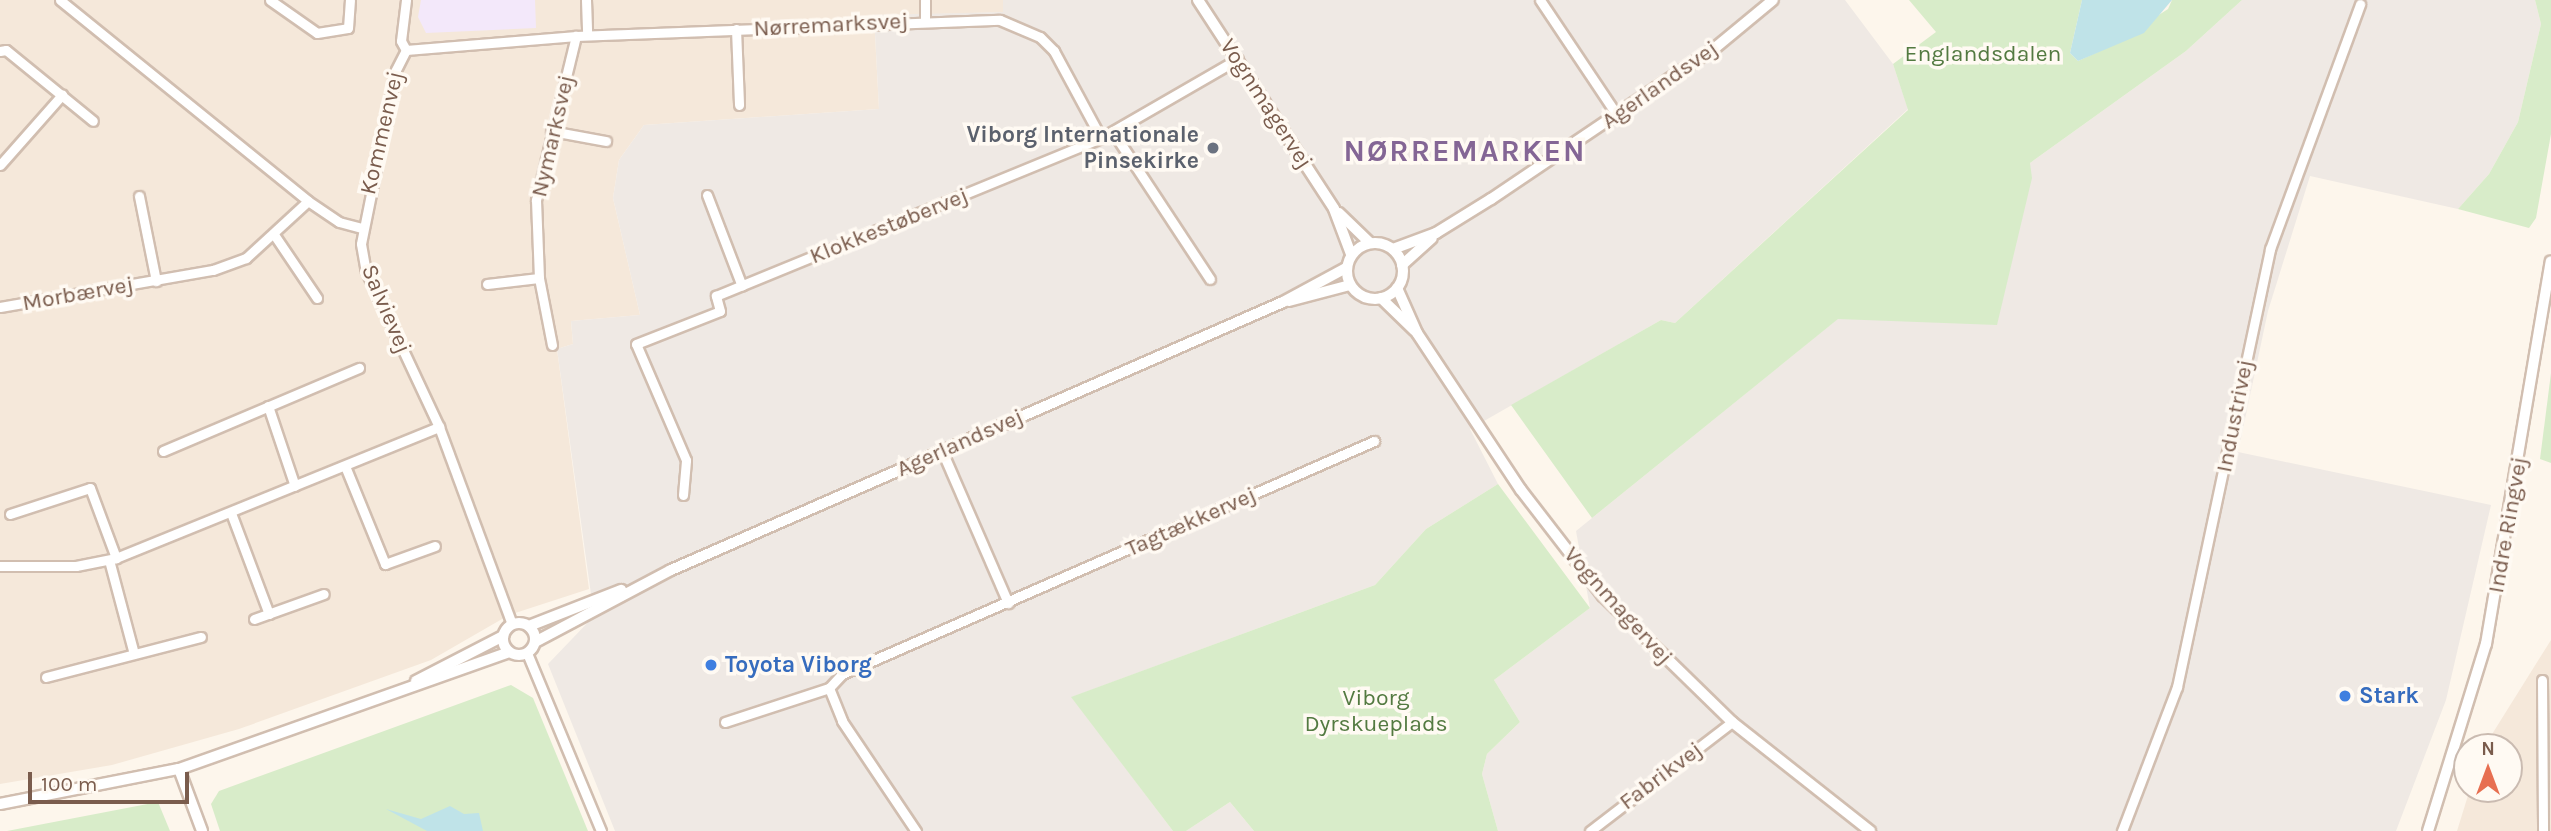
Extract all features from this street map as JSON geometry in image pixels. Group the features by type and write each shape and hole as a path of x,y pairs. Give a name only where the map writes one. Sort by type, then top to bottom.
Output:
{"street":[{"path":"60,0 308,201 339,222 361,228"},
{"path":"270,0 317,33 348,28 350,0"},
{"name":"Kommenvej","path":"361,228 396,70 406,50 401,41 406,0"},
{"path":"586,0 587,36"},
{"name":"Nørremarksvej","path":"925,0 925,20"},
{"name":"Vognmagervej","path":"1198,0 1334,209 1351,254"},
{"path":"1540,0 1617,115"},
{"name":"Agerlandsvej","path":"1402,265 1436,233 1617,115 1773,0"},
{"name":"Industrivej","path":"2123,831 2176,687 2270,249 2360,4"},
{"name":"Nørremarksvej","path":"406,50 576,36 925,20 1000,20 1040,37 1101,138"},
{"name":"Nørremarksvej","path":"736,29 739,105"},
{"name":"Nymarksvej","path":"552,345 539,278 537,200 551,131 576,36"},
{"path":"0,51 6,50 93,121"},
{"name":"Klokkestøbervej","path":"682,495 686,460 636,344 720,311 716,296 1101,138 1238,59"},
{"path":"0,165 62,95"},
{"path":"551,131 606,141"},
{"path":"1113,132 1210,279"},
{"name":"Morbærvej","path":"139,195 156,281"},
{"path":"707,195 742,286"},
{"name":"Morbærvej","path":"0,307 213,270 246,258 275,236 308,201"},
{"name":"Vognmagervej","path":"1334,209 1370,243"},
{"name":"Salvievej","path":"361,228 366,271 439,427 512,624"},
{"name":"Agerlandsvej","path":"1392,249 1436,233"},
{"path":"275,236 317,298"},
{"path":"1370,243 1392,249 1402,265 1397,288 1381,298 1364,297 1350,285 1346,268 1351,254 1370,243"},
{"name":"Indre Ringvej","path":"2428,831 2488,633 2551,261"},
{"name":"Agerlandsvej","path":"529,626 638,585 1283,302 1346,268"},
{"path":"487,284 539,278"},
{"name":"Agerlandsvej","path":"1283,302 1350,285"},
{"name":"Vognmagervej","path":"1397,288 1417,333 1521,490 1603,596 1732,722 1870,831"},
{"name":"Vognmagervej","path":"1381,298 1417,333"},
{"path":"163,451 359,368"},
{"path":"268,406 295,486"},
{"path":"0,566 55,567 113,559 439,427"},
{"name":"Tagtækkervej","path":"725,722 829,688 842,674 1374,441"},
{"path":"942,451 1009,603"},
{"path":"345,466 385,564 435,546"},
{"path":"10,514 90,488 113,559 134,654"},
{"path":"231,513 269,614"},
{"name":"Agerlandsvej","path":"535,642 638,585"},
{"path":"254,619 324,594"},
{"path":"401,689 502,636 512,624 529,626 535,642 527,653"},
{"path":"502,636 509,652"},
{"path":"46,677 201,637"},
{"path":"0,804 179,769 509,652 527,653"},
{"path":"527,653 601,831"},
{"path":"2542,680 2546,701 2543,831"},
{"path":"829,688 842,721 916,831"},
{"name":"Fabrikvej","path":"1590,831 1732,722"},
{"path":"179,769 202,831"},
{"name":"Indre Ringvej","path":"2421,831 2443,783"}],"shaded area":[{"path":"0,0 1003,0 1004,12 874,16 879,109 644,125 619,160 613,198 640,315 571,321 573,344 557,349 589,589 509,615 431,660 239,729 112,765 0,784"},
{"path":"421,0 535,0 536,28 426,33 418,17"},
{"path":"1003,0 1845,0 1893,64 1908,109 1675,323 1661,320 1470,429 1498,484 1426,529 1375,585 1072,697 1173,831 615,831 548,664 594,616 557,349 573,344 571,321 640,315 613,198 619,160 644,125 879,109 874,15 1003,12"},
{"path":"2242,0 2535,0 2541,24 2518,122 2489,174 2458,209 2310,176 2268,311 2238,452 2491,505 2446,700 2396,831 1498,831 1482,774 1487,754 1520,722 1494,680 1590,608 1576,531 2030,163 2186,51"},
{"path":"2551,640 2551,831 2457,831 2466,803 2523,803 2523,733 2493,733"},
{"path":"1230,802 1254,831 1186,831"}],"green space":[{"name":"Englandsdalen","path":"1909,0 2082,0 2070,53 2078,61 2111,46 2168,9 2172,0 2242,0 2186,51 2030,163 2032,178 1997,325 1838,319 1592,518 1511,405 1661,320 1675,323 1908,110 1893,64 1936,32"},
{"path":"2535,0 2551,0 2551,134 2536,218 2529,228 2458,209 2489,174 2518,122 2541,24"},
{"path":"2551,373 2551,463 2540,459"},
{"name":"Viborg Dyrskueplads","path":"1498,484 1590,608 1494,680 1520,722 1487,754 1482,774 1498,831 1254,831 1230,802 1186,831 1173,831 1071,697 1375,585 1426,529"},
{"path":"511,685 533,698 588,831 220,831 211,804 219,791"},
{"path":"158,802 170,831 7,831"}],"water":[{"path":"2082,0 2172,0 2144,33 2078,61 2070,53"},
{"path":"450,806 464,814 479,813 483,831 427,831 386,809 421,819"}],"place":[{"name":"Viborg Internationale Pinsekirke","path":"1213,148"},
{"name":"Toyota Viborg","path":"711,665"},
{"name":"Stark","path":"2345,696"}],"district":[{"name":"NØRREMARKEN","path":"1465,151"}]}
